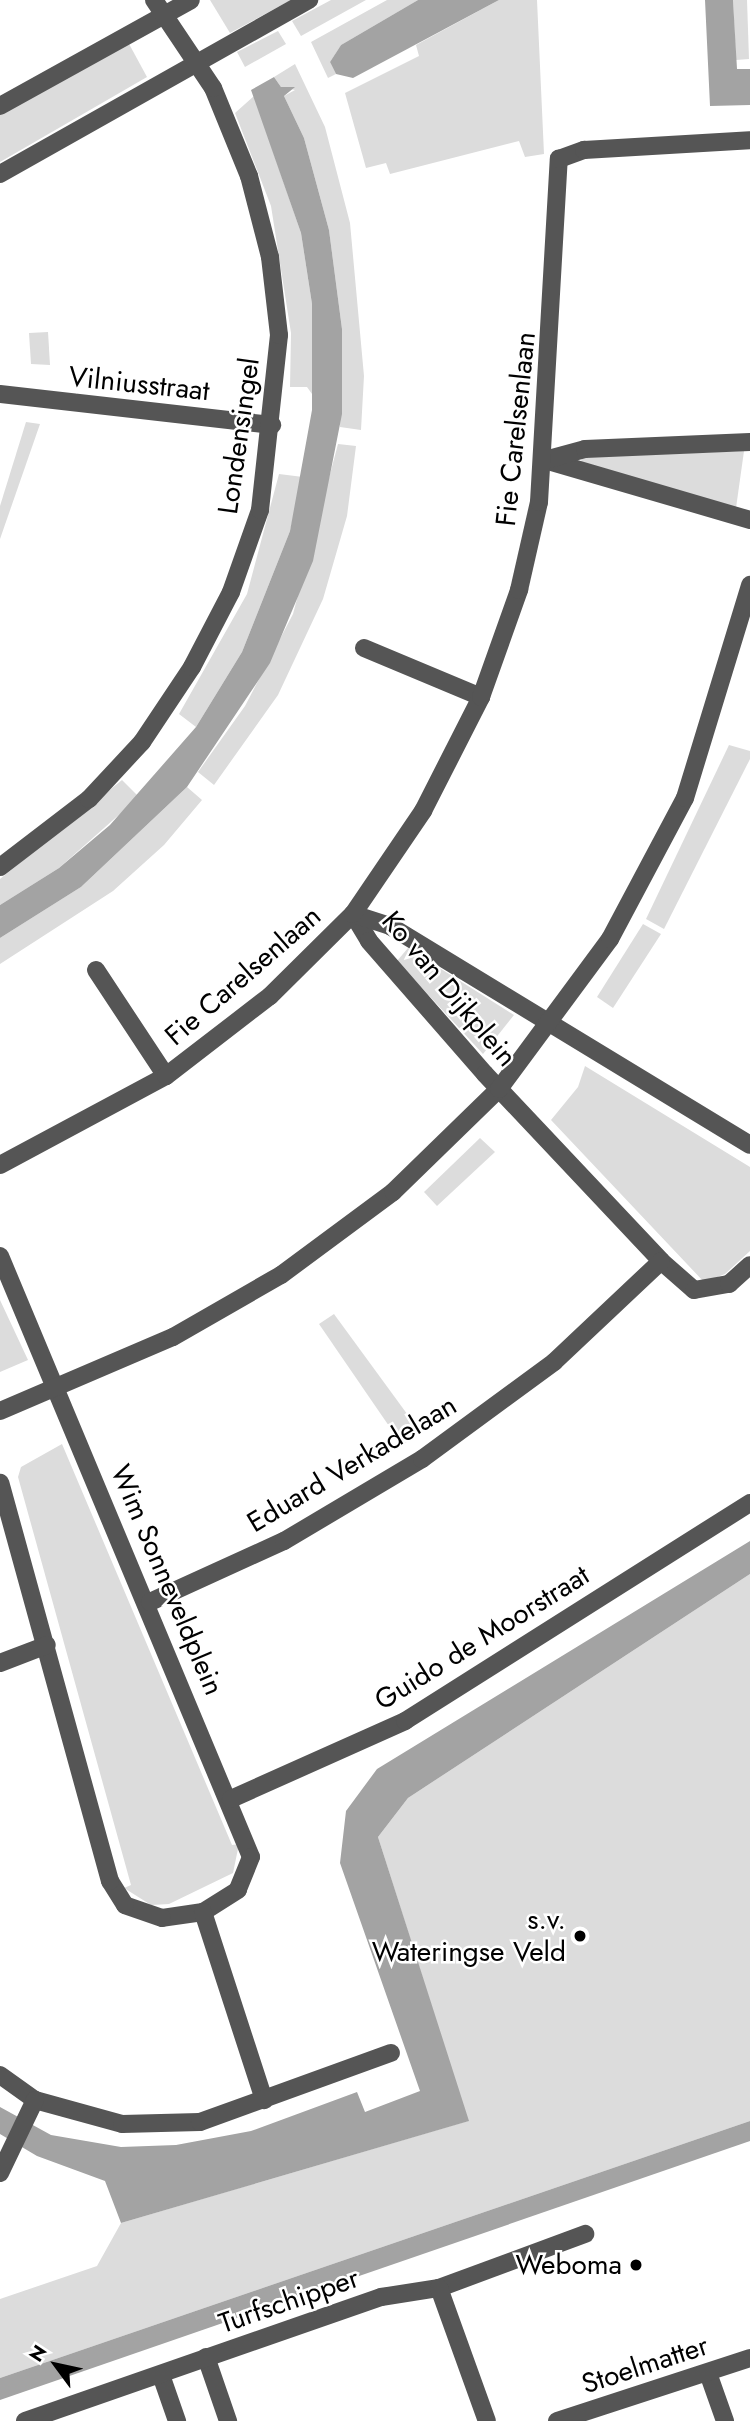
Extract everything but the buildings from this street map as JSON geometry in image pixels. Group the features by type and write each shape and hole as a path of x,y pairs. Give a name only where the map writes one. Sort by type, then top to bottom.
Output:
{"street":[{"name":"Londensingel","path":"0,867 115,774 192,667 231,592 260,510 272,425 279,335 270,257 249,176 213,88 154,0"},
{"path":"0,106 191,0"},
{"path":"0,174 309,0"},
{"name":"Fie Carelsenlaan","path":"0,1165 166,1076 270,996 353,914 423,811 481,697 519,590 545,460 559,159 584,150 750,140"},
{"name":"Vilniusstraat","path":"0,394 272,425"},
{"path":"545,460 585,449 750,442"},
{"path":"545,460 750,520"},
{"path":"0,1411 57,1390 173,1337 294,1266 393,1192 499,1089 552,1024 610,939 685,798 750,585"},
{"path":"364,648 481,697"},
{"name":"Ko van Dijkplein","path":"353,914 390,926 750,1145"},
{"name":"Ko van Dijkplein","path":"353,914 369,941 499,1089 661,1261 694,1290 729,1284 750,1265"},
{"name":"Fie Carelsenlaan","path":"96,970 166,1076"},
{"name":"Wim Sonneveldplein","path":"0,1256 150,1602 231,1799 251,1857 238,1890 203,1912 162,1918 125,1905 110,1881 47,1645 0,1483"},
{"name":"Eduard Verkadelaan","path":"150,1602 284,1542 422,1459 554,1362 661,1261"},
{"name":"Guido de Moorstraat","path":"231,1799 405,1721 750,1503"},
{"path":"0,1663 47,1645"},
{"path":"203,1912 264,2100"},
{"path":"0,2075 33,2108 122,2124 200,2122 391,2053"},
{"path":"4,2167 33,2108"},
{"name":"Turfschipper","path":"24,2421 74,2413 206,2357 381,2297 439,2288 585,2234"},
{"path":"439,2288 487,2421"},
{"path":"206,2357 228,2421"},
{"name":"Stoelmatter","path":"556,2421 750,2358"},
{"path":"708,2373 725,2421"},
{"path":"161,2375 177,2421"}],"shaded area":[{"path":"210,0 291,0 230,33"},
{"path":"331,0 366,0 301,36 292,21"},
{"path":"387,0 418,0 341,45 330,62 336,74 328,78 311,42"},
{"path":"418,0 499,0 353,78 336,74 330,62 341,45"},
{"path":"499,0 537,0 544,154 525,157 519,141 390,174 386,163 366,168 345,93 419,56 416,45"},
{"path":"705,0 733,0 737,69 750,69 750,105 710,106"},
{"path":"733,0 747,0 749,59 736,60"},
{"path":"278,31 286,44 245,67 237,52"},
{"path":"128,42 147,77 0,162 0,114"},
{"path":"295,64 325,127 350,223 364,376 361,430 340,427 342,329 329,230 304,138 284,96 295,90 281,87 274,77"},
{"path":"274,77 281,87 295,87 284,96 304,138 329,230 342,329 342,414 313,561 270,663 187,787 81,887 0,938 0,905 59,868 110,825 196,727 242,652 290,531 312,410 312,304 301,233 251,90"},
{"path":"254,96 301,233 312,304 312,394 307,387 290,387 291,333 271,206 235,113"},
{"path":"48,332 50,365 31,364 29,333"},
{"path":"26,422 40,424 0,539 0,506"},
{"path":"338,444 356,446 347,516 323,599 278,695 214,785 198,772 245,706 293,614"},
{"path":"744,451 736,508 580,468 582,457"},
{"path":"279,474 303,477 290,531 242,652 196,727 179,714 247,594"},
{"path":"729,745 750,751 750,759 664,929 646,919"},
{"path":"122,780 139,797 59,868 0,905 0,879"},
{"path":"187,787 202,800 164,845 113,891 0,964 0,938 81,887"},
{"path":"643,924 661,934 613,1008 597,997"},
{"path":"408,948 514,1015 483,1054 397,961"},
{"path":"585,1066 750,1167 750,1251 725,1274 704,1282 551,1120 578,1087"},
{"path":"480,1138 495,1152 437,1206 424,1192"},
{"path":"0,1300 28,1360 0,1372"},
{"path":"334,1314 421,1433 402,1445 319,1324"},
{"path":"62,1444 232,1845 239,1844 233,1873 169,1904 151,1905 124,1888 131,1885 18,1477 21,1467"},
{"path":"750,1541 750,1574 408,1798 378,1837 469,2121 121,2223 105,2181 37,2156 0,2134 0,2107 51,2135 121,2147 176,2145 251,2131 357,2092 365,2112 420,2091 340,1863 346,1811 377,1769"},
{"name":"s.v. Wateringse Veld","path":"750,1574 750,2121 0,2378 0,2299 97,2266 121,2223 468,2121 378,1837 408,1798"},
{"path":"750,2121 750,2141 0,2400 0,2378"}],"place":[{"name":"s.v. Wateringse Veld","path":"580,1936"},
{"name":"Weboma","path":"636,2265"}]}
